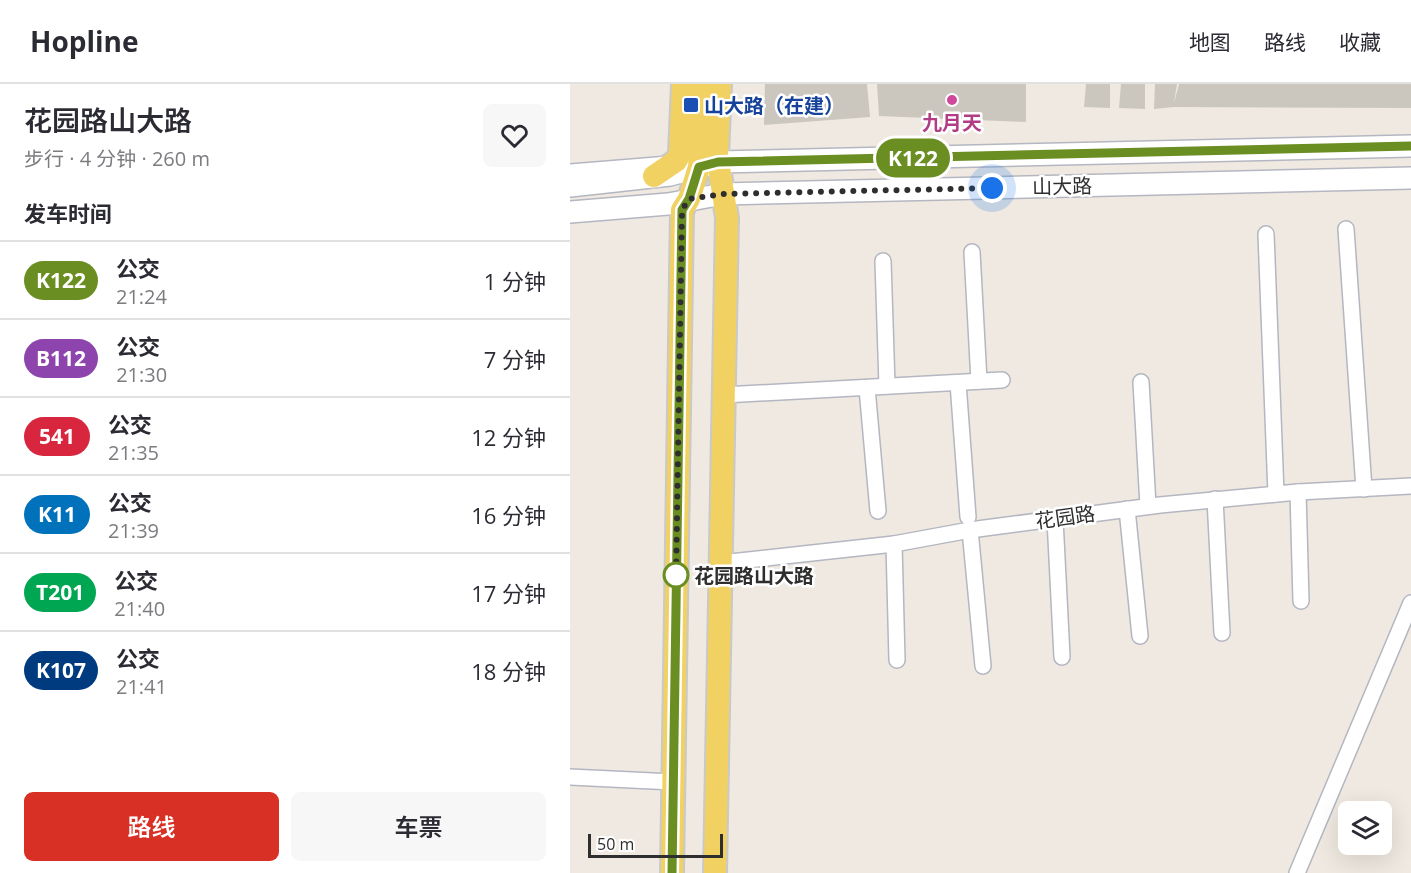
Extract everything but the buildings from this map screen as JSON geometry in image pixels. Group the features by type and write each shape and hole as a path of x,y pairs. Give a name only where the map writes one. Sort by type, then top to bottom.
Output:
{"main road":[{"path":"663,170 679,158 680,154 683,84"},
{"path":"704,84 709,165 723,194 727,211 715,873"},
{"path":"672,873 682,210 709,165 720,84"},
{"name":"山大路","path":"570,186 663,170 709,165 1411,146"},
{"name":"山大路","path":"570,212 668,204 723,194 1411,178"}],"street":[{"name":"山大路","path":"570,172 663,170"},
{"path":"1346,229 1364,489"},
{"path":"1266,234 1276,494"},
{"path":"972,252 979,381"},
{"path":"883,261 887,386"},
{"path":"724,395 1002,380"},
{"path":"1141,382 1148,506"},
{"path":"958,383 983,666"},
{"path":"867,388 878,511"},
{"name":"花园路","path":"721,563 894,544 969,524 1055,519 1215,499 1411,486"},
{"path":"1298,492 1301,601"},
{"path":"1215,499 1222,633"},
{"path":"1127,509 1140,636"},
{"path":"1055,519 1062,657"},
{"path":"894,544 897,660"},
{"path":"1298,873 1411,603"},
{"path":"570,777 673,782"}],"bus line":[{"name":"K122","path":"672,873 682,210 689,199 699,167 718,162 1411,146"}],"place":[{"name":"九月天","path":"952,100"},
{"name":"山大路（在建）","path":"691,105"},
{"name":"花园路山大路","path":"676,575"}],"route":[{"path":"676,575 676,579 682,210 684,205 689,199 723,194 992,188"}]}
